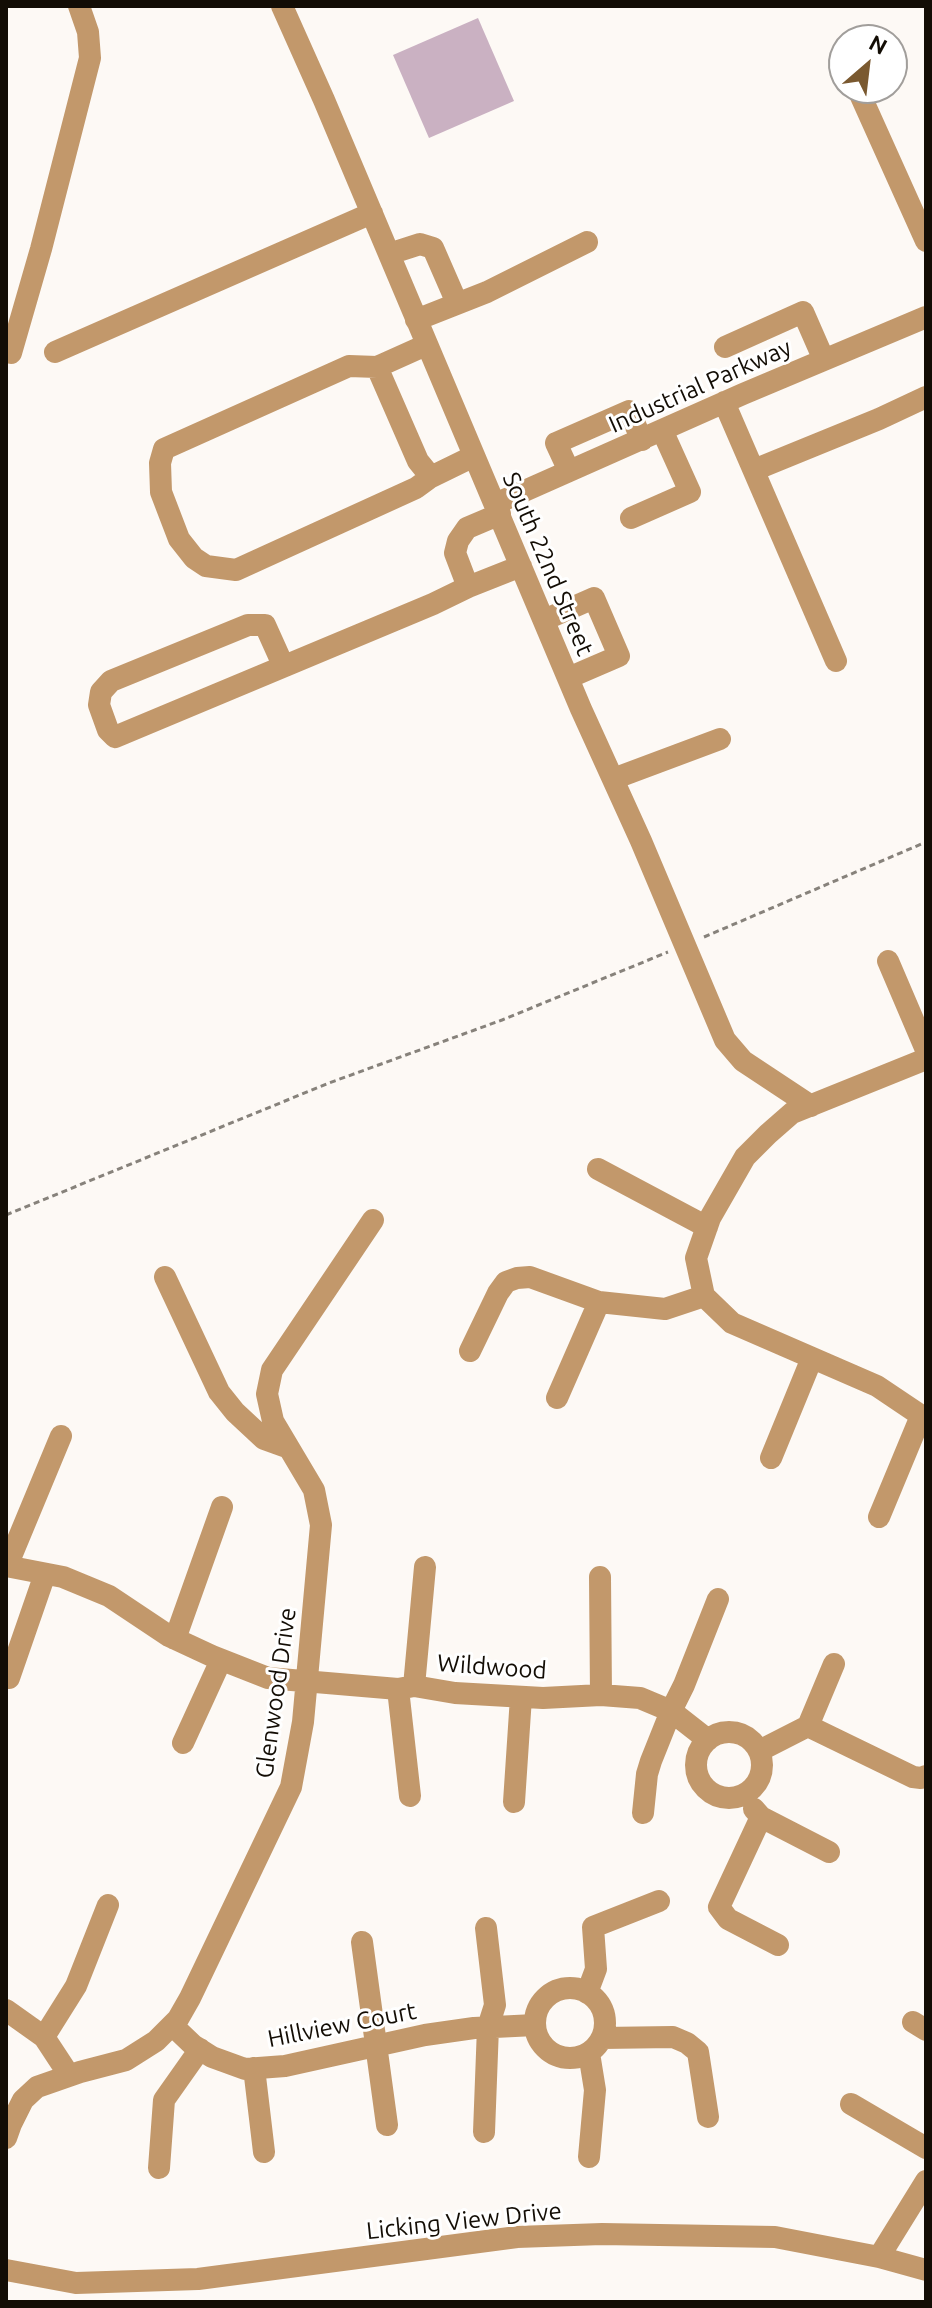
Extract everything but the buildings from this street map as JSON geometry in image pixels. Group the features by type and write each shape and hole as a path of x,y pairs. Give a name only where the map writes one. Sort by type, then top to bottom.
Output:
{"street":[{"path":"11,353 90,58 88,32 79,6"},
{"name":"South 22nd Street","path":"282,6 725,1040 743,1061 811,1106"},
{"path":"864,104 926,241"},
{"path":"55,352 372,213"},
{"path":"416,320 487,292 587,242"},
{"path":"389,254 420,244 433,248 457,303"},
{"path":"725,347 803,312 824,360"},
{"name":"Industrial Parkway","path":"468,587 455,553 458,541 467,528 497,509 569,471 926,317"},
{"path":"426,345 377,367 349,366 164,449 160,463 161,492 179,539 194,558 206,566 236,570 416,488 474,456"},
{"path":"377,367 418,461 431,477"},
{"path":"754,470 926,397"},
{"path":"724,402 836,661"},
{"path":"569,471 556,443 629,411 652,435 690,492 631,518"},
{"path":"283,665 265,625 248,625 111,681 101,692 99,705 108,730 115,737 521,566"},
{"path":"544,620 594,598 619,656 568,678"},
{"path":"613,779 720,739"},
{"path":"888,961 926,1050"},
{"path":"879,1517 924,1418 877,1386 732,1323 704,1296 696,1258 710,1218 745,1157 792,1113 926,1059"},
{"path":"598,1169 707,1227"},
{"name":"Glenwood Drive","path":"6,2138 23,2100 37,2087 126,2060 156,2041 178,2019 291,1787 308,1681 321,1525 314,1490 273,1421 267,1394 272,1370 373,1220"},
{"path":"165,1277 219,1392 264,1439 289,1448"},
{"path":"470,1351 498,1293 506,1282 517,1278 530,1277 599,1302 665,1309 704,1296"},
{"path":"557,1398 599,1302"},
{"path":"771,1458 812,1358"},
{"path":"6,1566 61,1436"},
{"path":"175,1639 222,1507"},
{"name":"Wildwood","path":"6,1566 63,1577 109,1596 175,1639 268,1678 521,1697 601,1695 640,1698 671,1711 708,1740"},
{"path":"410,1796 406,1687 425,1567"},
{"path":"9,1678 45,1574"},
{"path":"600,1577 601,1695"},
{"path":"643,1813 649,1768 718,1599"},
{"path":"183,1743 221,1660"},
{"path":"759,1751 808,1726 834,1664"},
{"path":"514,1802 521,1697"},
{"path":"808,1726 913,1777 926,1776"},
{"path":"736,1733 746,1737 759,1751 762,1761 758,1781 751,1790 733,1798 712,1794 699,1778 696,1768 697,1757 708,1740 717,1735 736,1733"},
{"path":"743,1795 761,1817 829,1852"},
{"path":"761,1817 719,1907 728,1919 778,1945"},
{"path":"587,1993 596,1969 593,1927 659,1901"},
{"path":"44,2037 76,1986 108,1905"},
{"path":"484,2132 488,2027 495,2005 486,1928"},
{"path":"362,1942 387,2125"},
{"path":"589,2157 595,2090 595,2045 604,2017 595,1999 587,1993 577,1989 556,1991 540,2004 535,2025 537,2037 544,2047 565,2058 578,2057 595,2045 673,2037 698,2052 708,2117"},
{"path":"6,2010 44,2037 69,2075"},
{"name":"Hillview Court","path":"172,2025 200,2049 227,2064 245,2069 285,2066 425,2035 535,2025"},
{"path":"159,2168 164,2100 200,2049"},
{"path":"254,2068 264,2152"},
{"path":"851,2104 926,2148"},
{"path":"879,2257 926,2181"},
{"name":"Licking View Drive","path":"6,2270 76,2283 198,2279 517,2237 602,2234 775,2237 879,2257 926,2270"}],"path":[{"path":"6,1215 329,1083 502,1020 926,842"}]}
